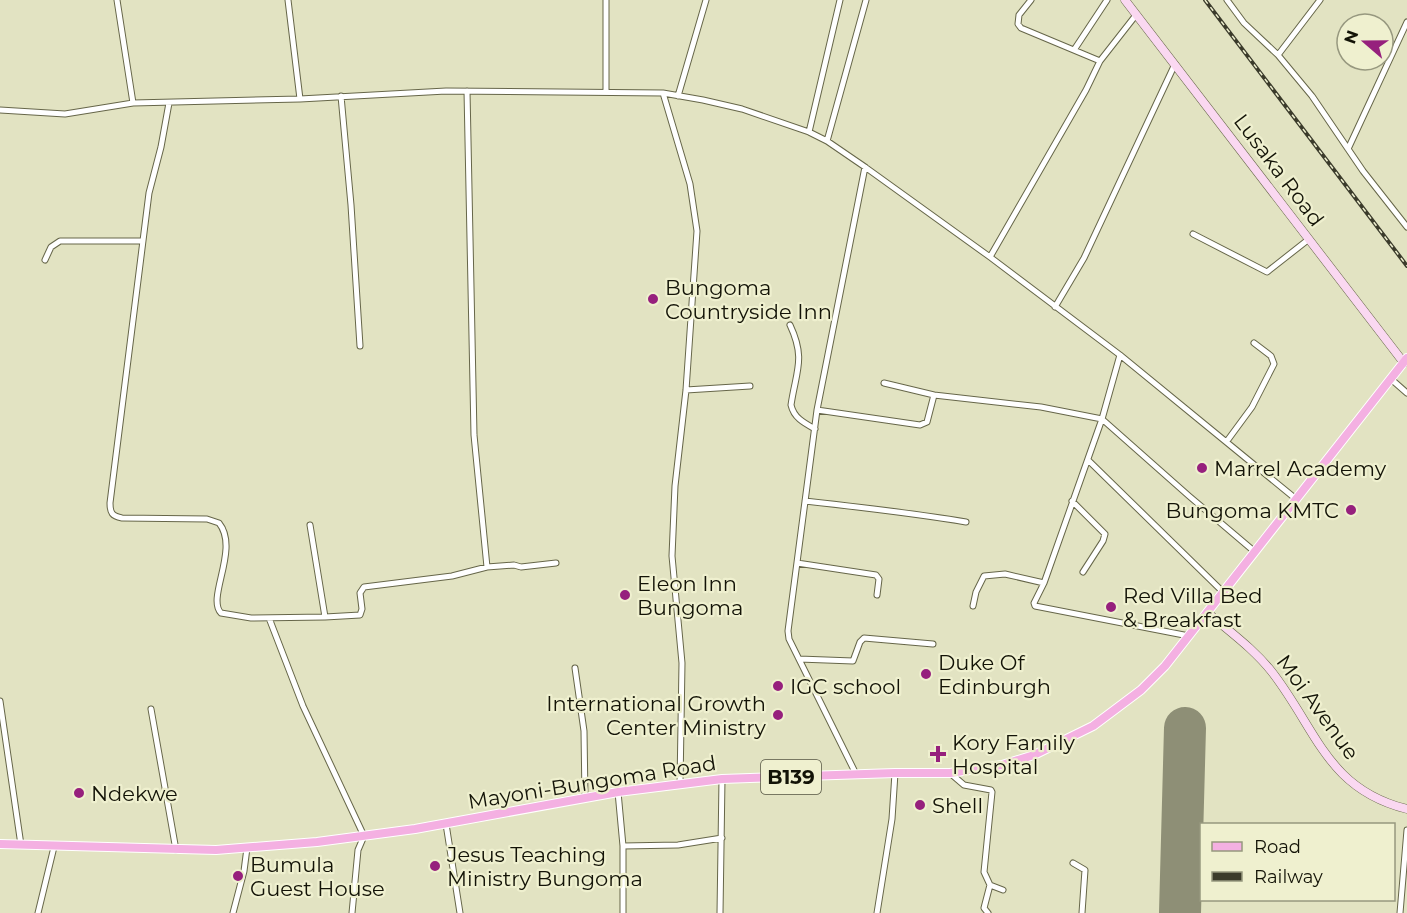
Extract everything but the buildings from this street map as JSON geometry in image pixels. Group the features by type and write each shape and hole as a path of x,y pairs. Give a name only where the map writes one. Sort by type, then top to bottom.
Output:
{"main road":[{"name":"Mayoni-Bungoma Road","path":"0,844 176,850 247,848 364,836 446,824 618,792 722,779 950,773 1002,765 1034,755 1093,726 1141,690 1165,666 1405,360"}],"street":[{"path":"117,0 133,103"},
{"path":"288,0 300,99"},
{"path":"606,0 606,91"},
{"path":"678,96 706,0"},
{"path":"809,132 840,0"},
{"path":"827,141 866,0"},
{"path":"1031,0 1019,15 1018,24 1024,30 1101,61"},
{"path":"1074,50 1107,0"},
{"name":"Lusaka Road","path":"1125,0 1308,239 1405,360"},
{"path":"1227,0 1244,23 1278,55 1312,96 1348,149 1407,227"},
{"path":"1278,55 1320,0"},
{"path":"990,257 1101,61 1136,15"},
{"path":"1348,149 1407,22"},
{"path":"1055,308 1084,258 1175,64"},
{"path":"0,110 65,114 133,103 300,99 467,91 663,93 742,110 809,132 827,141 865,167 1120,355 1296,499"},
{"path":"467,91 474,435 487,567"},
{"path":"663,93 690,184 697,231 686,390 675,486 672,556 682,663 680,784"},
{"path":"340,96 351,205 360,346"},
{"path":"169,103 149,193 111,492 110,511 114,516 215,520 222,527 226,546 216,608 225,615 269,618 360,615 362,609 360,593 364,587 452,576 487,567 514,565 521,567 556,563"},
{"path":"856,774 789,639 788,631 818,410 865,167"},
{"path":"1194,234 1267,272 1308,239"},
{"path":"45,260 51,247 60,242 143,241"},
{"path":"790,325 798,341 800,364 791,405 795,416 815,429"},
{"path":"1227,441 1252,408 1274,364 1271,356 1254,343"},
{"path":"1120,355 1088,460 1044,583 1034,603 1037,608 1189,636"},
{"path":"1391,379 1407,393"},
{"path":"884,383 934,395 1041,407 1102,419 1255,552"},
{"path":"686,390 750,386"},
{"path":"818,410 920,426 927,422 934,395"},
{"path":"1088,460 1223,592"},
{"path":"805,501 917,513 966,522"},
{"path":"1072,501 1105,534 1083,572"},
{"path":"310,525 325,617"},
{"path":"797,563 876,575 879,579 877,595"},
{"path":"973,606 976,592 984,576 1005,574 1044,583"},
{"name":"Moi Avenue","path":"1208,613 1255,652 1272,672 1337,769 1366,793 1407,809"},
{"path":"269,618 303,706 364,836 358,850 352,913"},
{"path":"799,659 853,662 861,639 864,638 933,644"},
{"path":"575,668 584,731 585,798"},
{"path":"0,701 21,845"},
{"path":"151,708 176,850"},
{"path":"878,913 892,819 895,773"},
{"path":"950,773 964,785 992,792 984,872 990,885 984,908 988,913"},
{"path":"720,913 722,779"},
{"path":"618,792 623,846 623,913"},
{"path":"446,824 459,913"},
{"path":"1401,913 1407,831"},
{"path":"623,846 678,845 722,838"},
{"path":"38,913 54,847"},
{"path":"233,913 244,871 247,848"},
{"path":"1073,863 1085,870 1082,913"},
{"path":"990,885 1003,890"}],"runway":[{"path":"1180,913 1185,728"}],"railway":[{"path":"1205,0 1407,266"}],"place":[{"name":"Bungoma Countryside Inn","path":"653,299"},
{"name":"Marrel Academy","path":"1202,468"},
{"name":"Bungoma KMTC","path":"1351,510"},
{"name":"Eleon Inn Bungoma","path":"625,595"},
{"name":"Red Villa Bed & Breakfast","path":"1111,607"},
{"name":"Duke Of Edinburgh","path":"926,674"},
{"name":"IGC school","path":"778,686"},
{"name":"International Growth Center Ministry","path":"778,715"},
{"name":"Kory Family Hospital","path":"938,754"},
{"name":"Ndekwe","path":"79,793"},
{"name":"Shell","path":"920,805"},
{"name":"Jesus Teaching Ministry Bungoma","path":"435,866"},
{"name":"Bumula Guest House","path":"238,876"}]}
